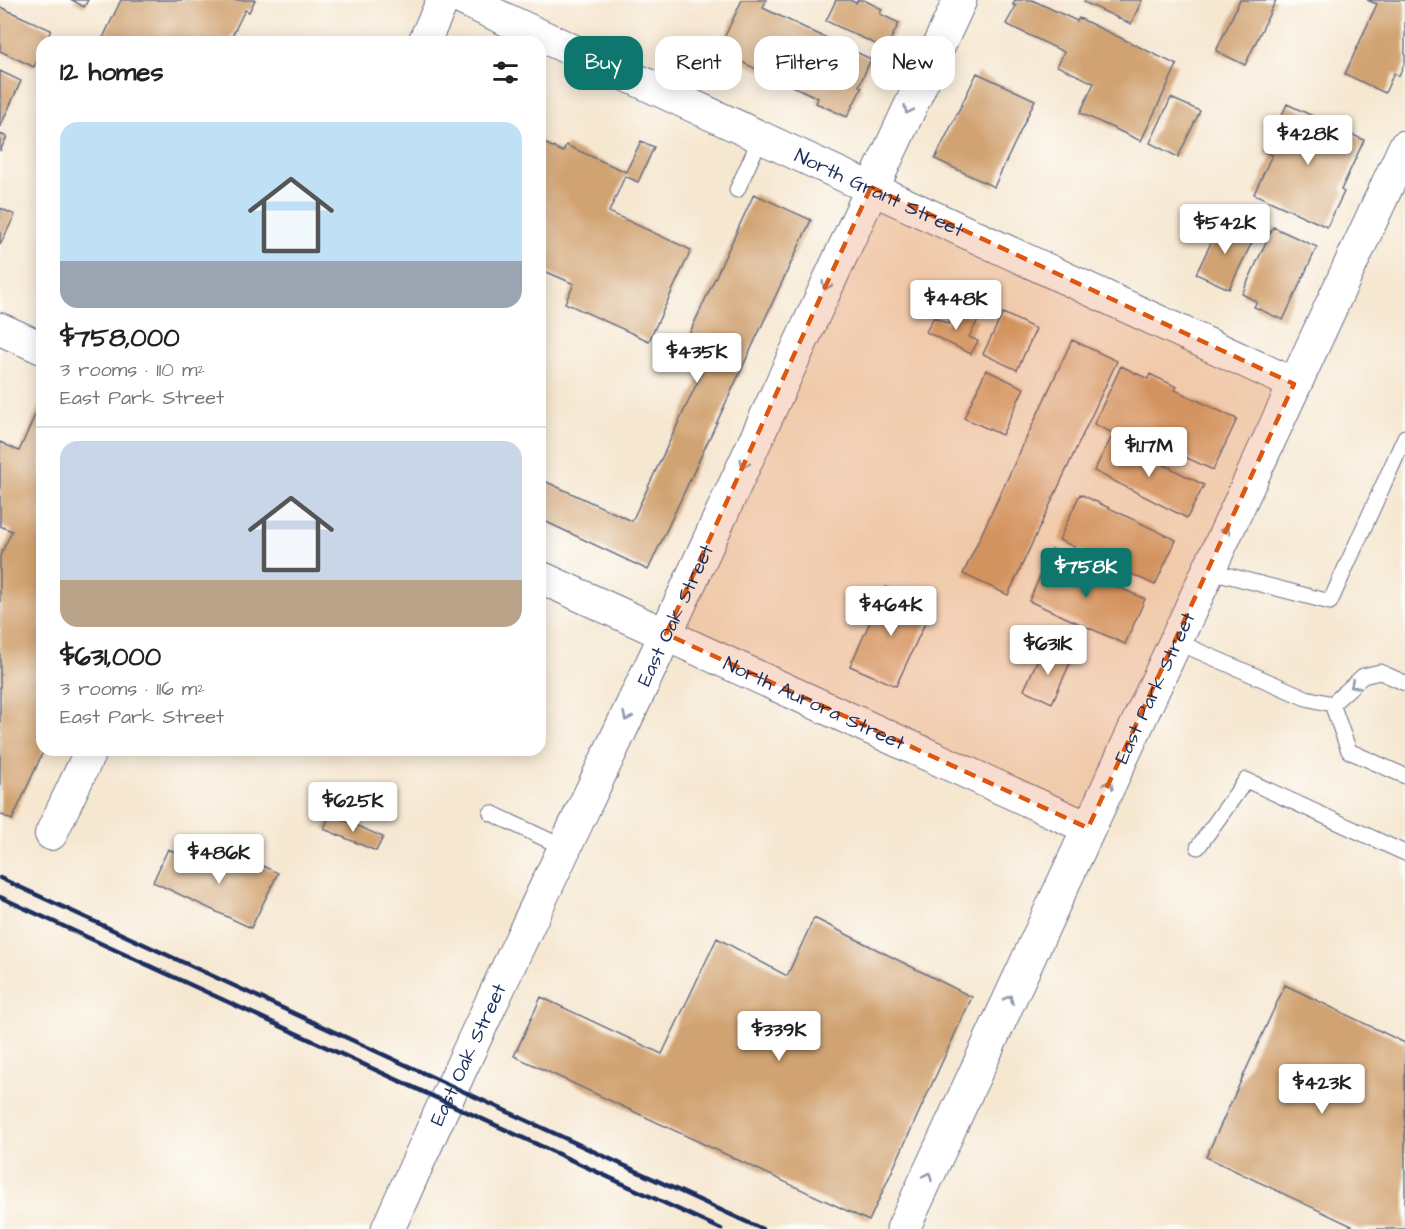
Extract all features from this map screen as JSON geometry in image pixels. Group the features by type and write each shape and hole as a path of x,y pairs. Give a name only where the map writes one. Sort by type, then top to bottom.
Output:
{"street":[{"path":"427,36 443,0"},
{"name":"North Grant Street","path":"464,0 542,36"},
{"name":"East Oak Street","path":"388,1229 444,1102 666,634 871,187 960,0"},
{"name":"North Grant Street","path":"546,38 1294,384"},
{"name":"East Park Street","path":"903,1229 1405,147"},
{"path":"0,329 36,345"},
{"name":"North Aurora Street","path":"546,580 1088,828"},
{"path":"51,834 88,756"}],"lane":[{"path":"737,190 761,137"},
{"path":"1208,570 1330,602 1405,437"},
{"path":"1174,641 1306,698 1332,704"},
{"path":"1332,704 1363,676 1380,672 1405,683"},
{"path":"1332,704 1349,751 1405,776"},
{"path":"1198,847 1246,780 1405,853"},
{"path":"491,813 565,848"}],"highlighted area":[{"path":"871,187 1294,384 1088,828 666,634"}],"building":[{"path":"72,0 88,0 84,7"},
{"path":"121,0 255,0 249,12 245,10 232,36 104,36"},
{"path":"742,0 766,0 763,8 822,36 754,36 754,68 742,62 742,36 725,36"},
{"path":"836,0 850,0 856,3 858,0 864,0 882,9 880,14 899,23 892,36 871,36 871,42 826,21"},
{"path":"1015,0 1032,0 1077,21 1079,18 1177,65 1141,141 1080,113 1094,83 1057,66 1064,52 1006,24 1016,6 1013,5"},
{"path":"1085,0 1142,0 1131,24 1084,2"},
{"path":"1240,0 1276,0 1245,65 1216,51"},
{"path":"1367,0 1405,0 1405,62 1399,76 1394,73 1385,93 1345,74 1377,4"},
{"path":"0,7 51,30 48,36 36,36 34,67 0,51"},
{"path":"859,53 871,59 859,86"},
{"path":"0,71 21,81 0,127"},
{"path":"977,73 1035,100 994,187 935,159"},
{"path":"859,86 862,87 847,117 816,103 818,98 801,90 859,90"},
{"path":"1171,98 1200,111 1178,157 1150,143"},
{"path":"1287,104 1364,140 1341,190 1344,192 1327,227 1254,194 1272,155 1265,152"},
{"path":"0,134 7,137 0,151"},
{"path":"641,141 654,147 638,182 625,176 609,212 691,250 649,341 565,303 574,284 546,272 546,144 563,152 566,145 626,172"},
{"path":"754,194 811,220 648,570 546,522 546,482 632,521 705,366 680,354"},
{"path":"0,208 15,215 0,245"},
{"path":"1222,220 1255,236 1229,289 1196,274"},
{"path":"1273,227 1317,247 1283,320 1254,307 1257,302 1242,294"},
{"path":"955,309 978,320 969,337 978,341 971,354 926,332 934,317 948,324"},
{"path":"1003,313 1036,329 1017,370 983,354"},
{"path":"1072,340 1117,361 1008,595 963,574"},
{"path":"1121,366 1148,379 1150,374 1177,387 1175,390 1237,419 1213,470 1125,429 1121,437 1094,424"},
{"path":"986,370 1024,388 1002,435 964,418"},
{"path":"36,413 36,756 41,756 12,820 0,814 0,556 12,531 0,526 0,442 19,451"},
{"path":"1111,438 1204,485 1187,518 1094,471"},
{"path":"1080,494 1176,540 1155,585 1059,540"},
{"path":"1052,549 1069,556 1066,564 1145,599 1125,644 1029,601"},
{"path":"886,587 932,608 896,686 850,666"},
{"path":"1043,648 1071,661 1052,703 1024,690"},
{"path":"330,814 383,837 376,851 324,829"},
{"path":"168,849 220,874 230,851 278,873 251,928 153,882"},
{"path":"814,918 972,997 869,1221 514,1056 541,997 662,1054 717,938 787,976"},
{"path":"1285,985 1405,1043 1405,1229 1358,1229 1206,1157"}],"railway":[{"path":"0,878 762,1229"},
{"path":"0,897 721,1229"}]}
